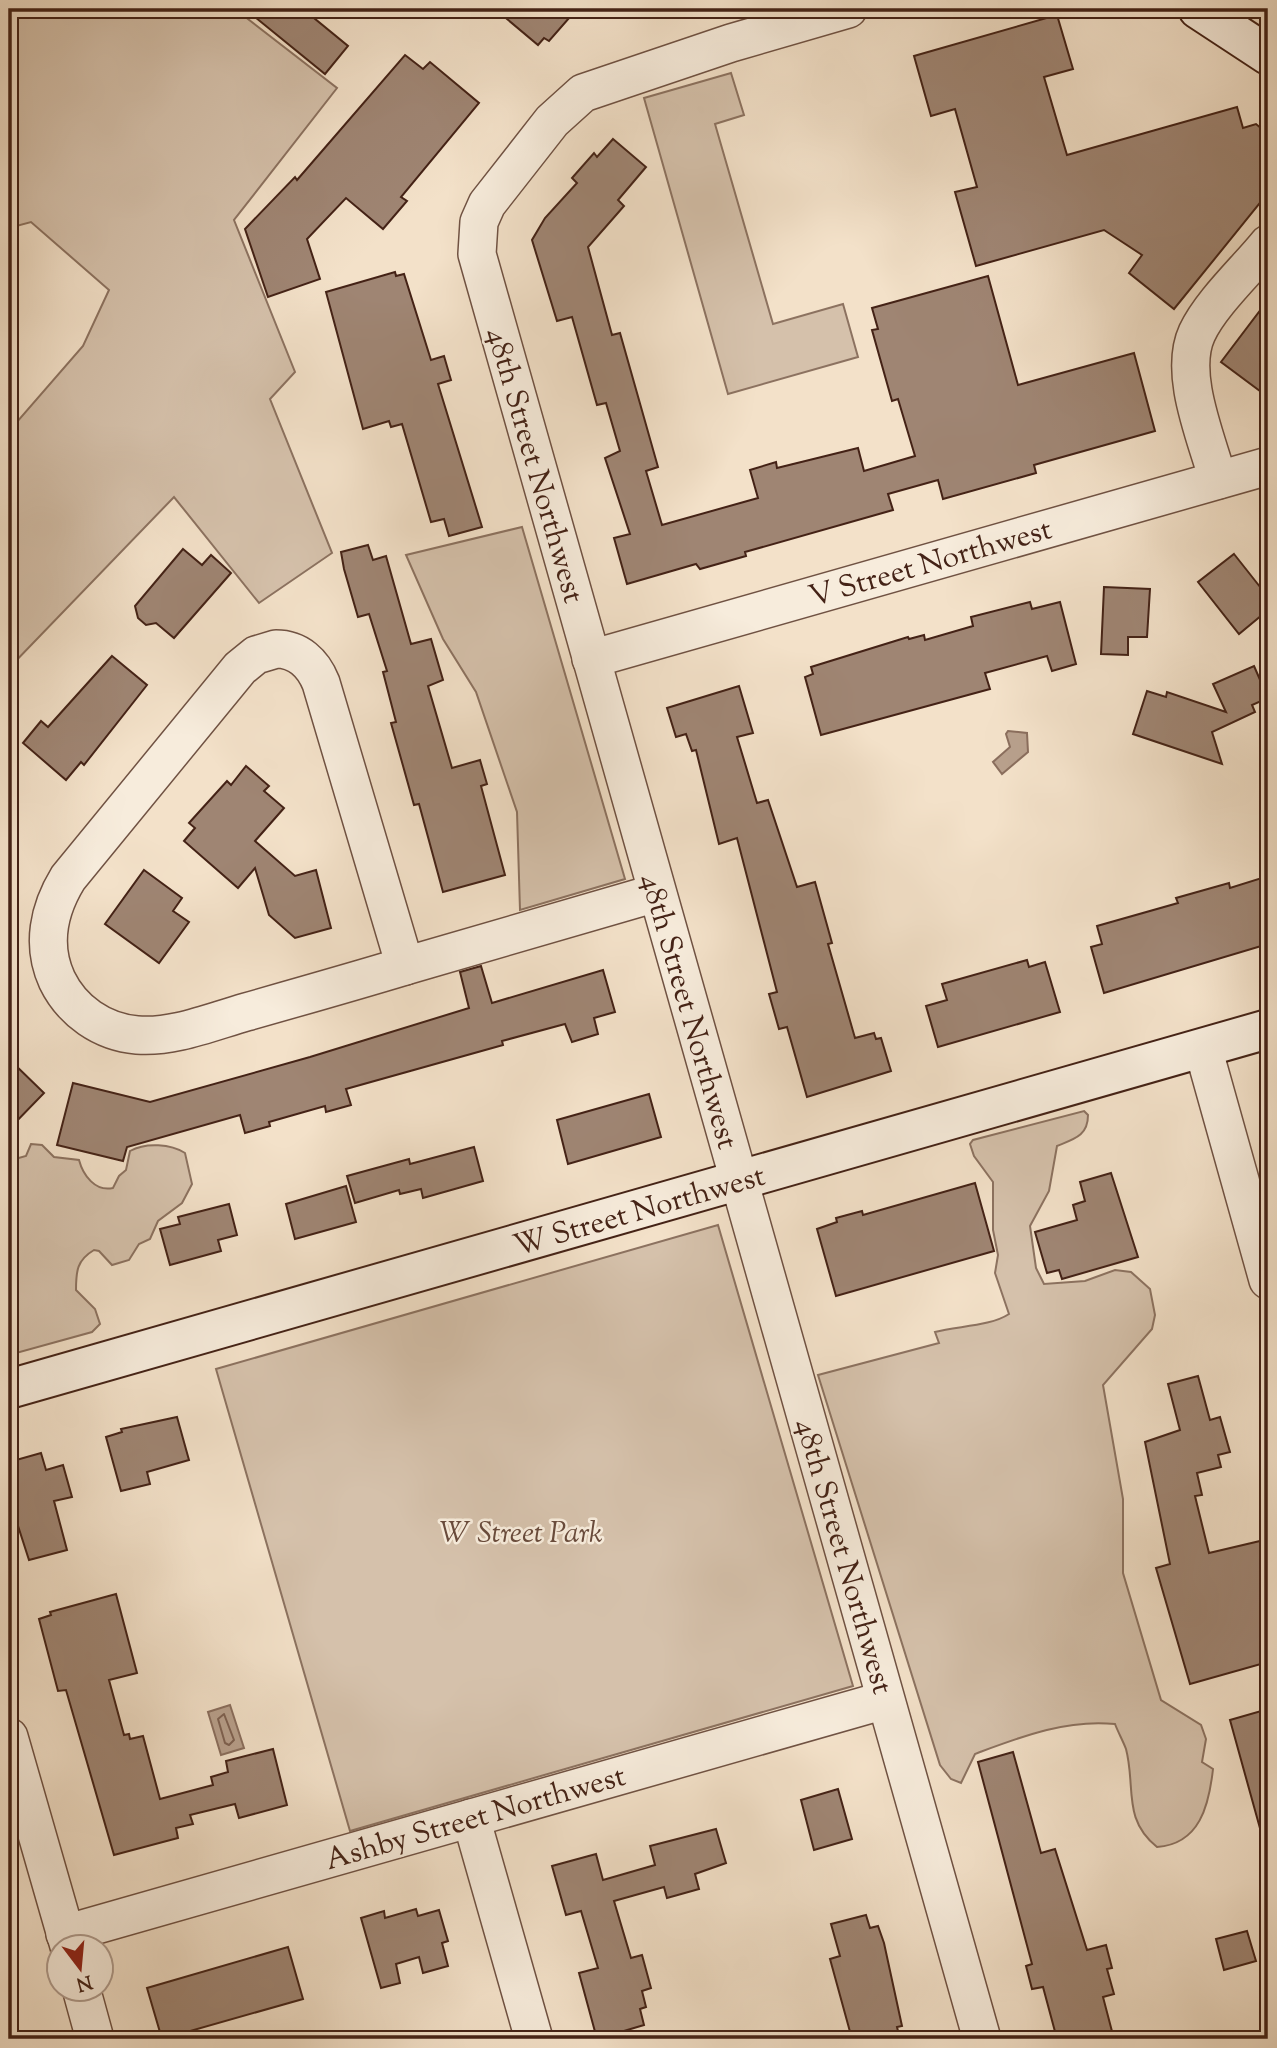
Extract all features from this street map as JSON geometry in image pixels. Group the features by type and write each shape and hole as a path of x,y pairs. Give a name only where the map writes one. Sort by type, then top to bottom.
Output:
{"street":[{"name":"48th Street Northwest","path":"848,9 597,86 567,104 487,204 479,222 477,254 982,2039"},
{"path":"1198,9 1268,55"},
{"path":"1218,480 1190,375 1192,347 1203,322 1268,244"},
{"name":"V Street Northwest","path":"591,659 1268,466"},
{"path":"405,966 321,683 311,665 286,649 265,651 240,668 68,878 55,904 48,932 57,978 74,1004 96,1022 136,1035 181,1031 405,966 656,893"},
{"name":"W Street Northwest","path":"9,1389 1268,1029"},
{"path":"1203,1048 1268,1280"},
{"name":"Ashby Street Northwest","path":"93,1932 471,1818 885,1700"},
{"path":"9,1737 65,1932"},
{"path":"471,1818 534,2039"},
{"path":"85,2002 95,2039"}],"green space":[{"path":"9,9 235,9 337,88 234,220 295,372 270,399 332,553 259,603 174,497 9,668 9,431 83,346 109,290 31,222 9,228"},
{"path":"731,73 744,115 715,124 773,324 843,304 858,357 728,394 644,98"},
{"path":"522,527 625,879 520,910 517,812 476,692 443,639 406,555"},
{"path":"1084,1111 1088,1115 1083,1132 1057,1146 1049,1191 1030,1226 1036,1268 1044,1284 1085,1281 1115,1270 1131,1272 1150,1289 1155,1315 1152,1329 1103,1385 1123,1499 1123,1573 1161,1700 1201,1725 1206,1739 1202,1762 1213,1769 1205,1809 1193,1830 1183,1839 1157,1847 1146,1836 1134,1814 1129,1763 1115,1724 1063,1726 980,1752 975,1754 961,1783 951,1779 940,1765 818,1375 939,1343 935,1332 984,1323 1009,1314 995,1273 998,1255 993,1230 993,1182 974,1156 970,1144 973,1140"},
{"path":"31,1144 42,1145 54,1157 79,1160 91,1181 107,1189 113,1188 119,1176 126,1170 130,1151 151,1145 173,1148 185,1153 192,1184 182,1203 158,1221 150,1239 139,1244 129,1260 112,1265 99,1251 94,1250 81,1262 77,1272 76,1290 95,1309 100,1324 92,1332 9,1355 9,1146 15,1159 26,1156"},
{"name":"W Street Park","path":"718,1225 853,1686 350,1831 216,1369"}],"water":[{"path":"1008,731 1027,733 1028,752 1002,774 993,762 1010,747 1006,734"},
{"path":"230,1705 244,1748 221,1755 208,1712"}],"building":[{"path":"245,9 321,9 314,18 348,46 325,74"},
{"path":"495,9 577,9 549,41 544,38 538,45"},
{"path":"1057,15 1073,69 1044,77 1067,155 1237,107 1243,128 1256,124 1268,134 1268,193 1174,309 1129,273 1142,255 1104,230 976,266 955,192 977,187 955,109 931,116 914,56"},
{"path":"405,55 423,69 430,62 479,103 401,197 407,201 383,229 346,198 307,239 320,279 268,297 245,229 295,177 297,180"},
{"path":"613,139 646,167 618,200 624,206 588,247 612,335 620,333 658,467 646,471 662,525 758,498 750,470 776,462 777,468 858,448 864,471 915,456 898,399 892,401 872,330 878,329 872,308 988,276 1018,385 1134,353 1155,431 1034,465 1036,473 943,499 938,480 888,494 893,510 745,552 746,556 700,569 696,564 627,584 614,538 630,534 605,458 620,451 606,403 597,405 572,317 557,321 532,240 545,218 577,183 572,178 594,153 597,157"},
{"path":"395,272 396,276 404,274 431,360 444,356 451,380 438,384 482,527 449,536 444,519 431,522 402,424 391,427 389,421 363,429 326,292"},
{"path":"1268,300 1268,397 1221,362"},
{"path":"368,545 373,560 386,556 411,644 431,639 443,680 428,686 452,768 480,760 487,784 481,786 505,875 443,892 419,804 414,805 391,723 396,722 383,672 387,671 369,614 358,617 344,569 341,552"},
{"path":"183,549 202,565 211,555 231,573 174,638 156,623 146,625 138,618 135,606"},
{"path":"1234,554 1268,597 1268,610 1239,634 1198,582"},
{"path":"1104,587 1150,589 1147,637 1128,637 1128,655 1101,654"},
{"path":"1030,602 1032,609 1060,602 1076,664 1052,671 1047,656 985,673 990,689 821,735 805,677 813,674 811,667 908,637 909,639 924,635 925,640 973,626 971,617"},
{"path":"112,656 147,685 84,765 81,762 66,780 23,743 41,721 48,727"},
{"path":"1254,666 1268,698 1252,705 1255,712 1212,732 1222,764 1133,734 1147,691 1166,697 1167,692 1226,712 1213,684"},
{"path":"739,686 753,733 737,737 757,803 768,800 797,887 815,882 832,943 828,944 855,1038 874,1033 876,1039 881,1038 891,1071 807,1097 787,1027 779,1029 769,994 777,992 737,838 719,844 696,750 692,751 686,734 676,737 667,708"},
{"path":"246,766 269,786 264,791 284,808 255,841 295,876 316,870 331,928 295,938 269,915 255,868 238,888 184,841 195,828 189,823 227,781 231,785"},
{"path":"144,870 182,898 173,911 189,922 159,963 105,924"},
{"path":"1268,876 1268,944 1104,993 1091,947 1102,944 1097,926 1178,903 1176,898 1229,883 1230,888"},
{"path":"1027,960 1029,967 1045,962 1060,1012 938,1047 926,1006 947,1000 942,984"},
{"path":"481,966 492,1003 603,970 615,1012 594,1018 598,1034 572,1042 565,1024 502,1041 503,1045 346,1089 351,1105 326,1112 325,1106 269,1122 270,1126 245,1133 240,1115 127,1147 123,1161 57,1145 73,1083 150,1102 310,1057 469,1008 460,972"},
{"path":"9,1059 44,1093 9,1129"},
{"path":"649,1094 661,1137 568,1164 557,1120"},
{"path":"474,1147 483,1181 423,1198 421,1189 400,1194 399,1190 355,1203 347,1176 409,1159 410,1164"},
{"path":"1111,1173 1138,1257 1062,1279 1059,1270 1047,1273 1035,1232 1077,1220 1073,1205 1085,1201 1080,1182"},
{"path":"975,1183 994,1251 836,1296 817,1229 837,1222 836,1218 862,1211 863,1215"},
{"path":"346,1186 356,1222 295,1239 286,1204"},
{"path":"229,1204 237,1235 218,1240 221,1251 170,1265 160,1229 180,1224 178,1217"},
{"path":"1198,1376 1210,1420 1220,1417 1230,1452 1218,1455 1221,1467 1197,1473 1202,1495 1195,1496 1209,1553 1260,1541 1268,1569 1268,1662 1190,1684 1156,1568 1170,1564 1145,1442 1180,1430 1168,1384"},
{"path":"177,1417 189,1460 147,1472 150,1484 121,1491 106,1437 122,1432 121,1429"},
{"path":"41,1453 46,1470 63,1465 72,1497 54,1501 67,1550 29,1560 9,1498 9,1462"},
{"path":"116,1594 137,1673 109,1680 124,1735 129,1734 130,1739 143,1736 160,1799 213,1785 211,1777 228,1772 226,1761 273,1749 287,1805 239,1818 235,1804 190,1815 193,1824 176,1828 178,1838 114,1855 66,1690 58,1691 39,1619 51,1615 50,1612"},
{"path":"1268,1709 1268,1831 1261,1832 1230,1720"},
{"path":"1013,1752 1041,1853 1055,1849 1087,1950 1106,1945 1112,1968 1107,1969 1114,1994 1103,1997 1114,2039 1057,2039 1043,1987 1032,1989 1026,1966 1032,1964 978,1762"},
{"path":"838,1789 852,1839 814,1850 801,1800"},
{"path":"716,1829 726,1863 695,1874 699,1889 667,1898 664,1887 614,1901 631,1958 642,1955 651,1988 642,1991 646,2007 640,2009 644,2025 597,2039 579,1973 598,1968 581,1911 566,1915 552,1866 596,1854 603,1880 655,1865 650,1846"},
{"path":"416,1909 418,1916 439,1910 448,1941 442,1943 448,1966 423,1973 419,1957 396,1964 400,1983 381,1988 361,1918 384,1911 385,1918"},
{"path":"866,1915 870,1928 878,1926 884,1943 902,2026 897,2027 900,2039 852,2039 830,1959 840,1956 831,1924"},
{"path":"1247,1931 1256,1961 1224,1970 1216,1939"},
{"path":"288,1947 303,1999 162,2039 147,1988"}]}
